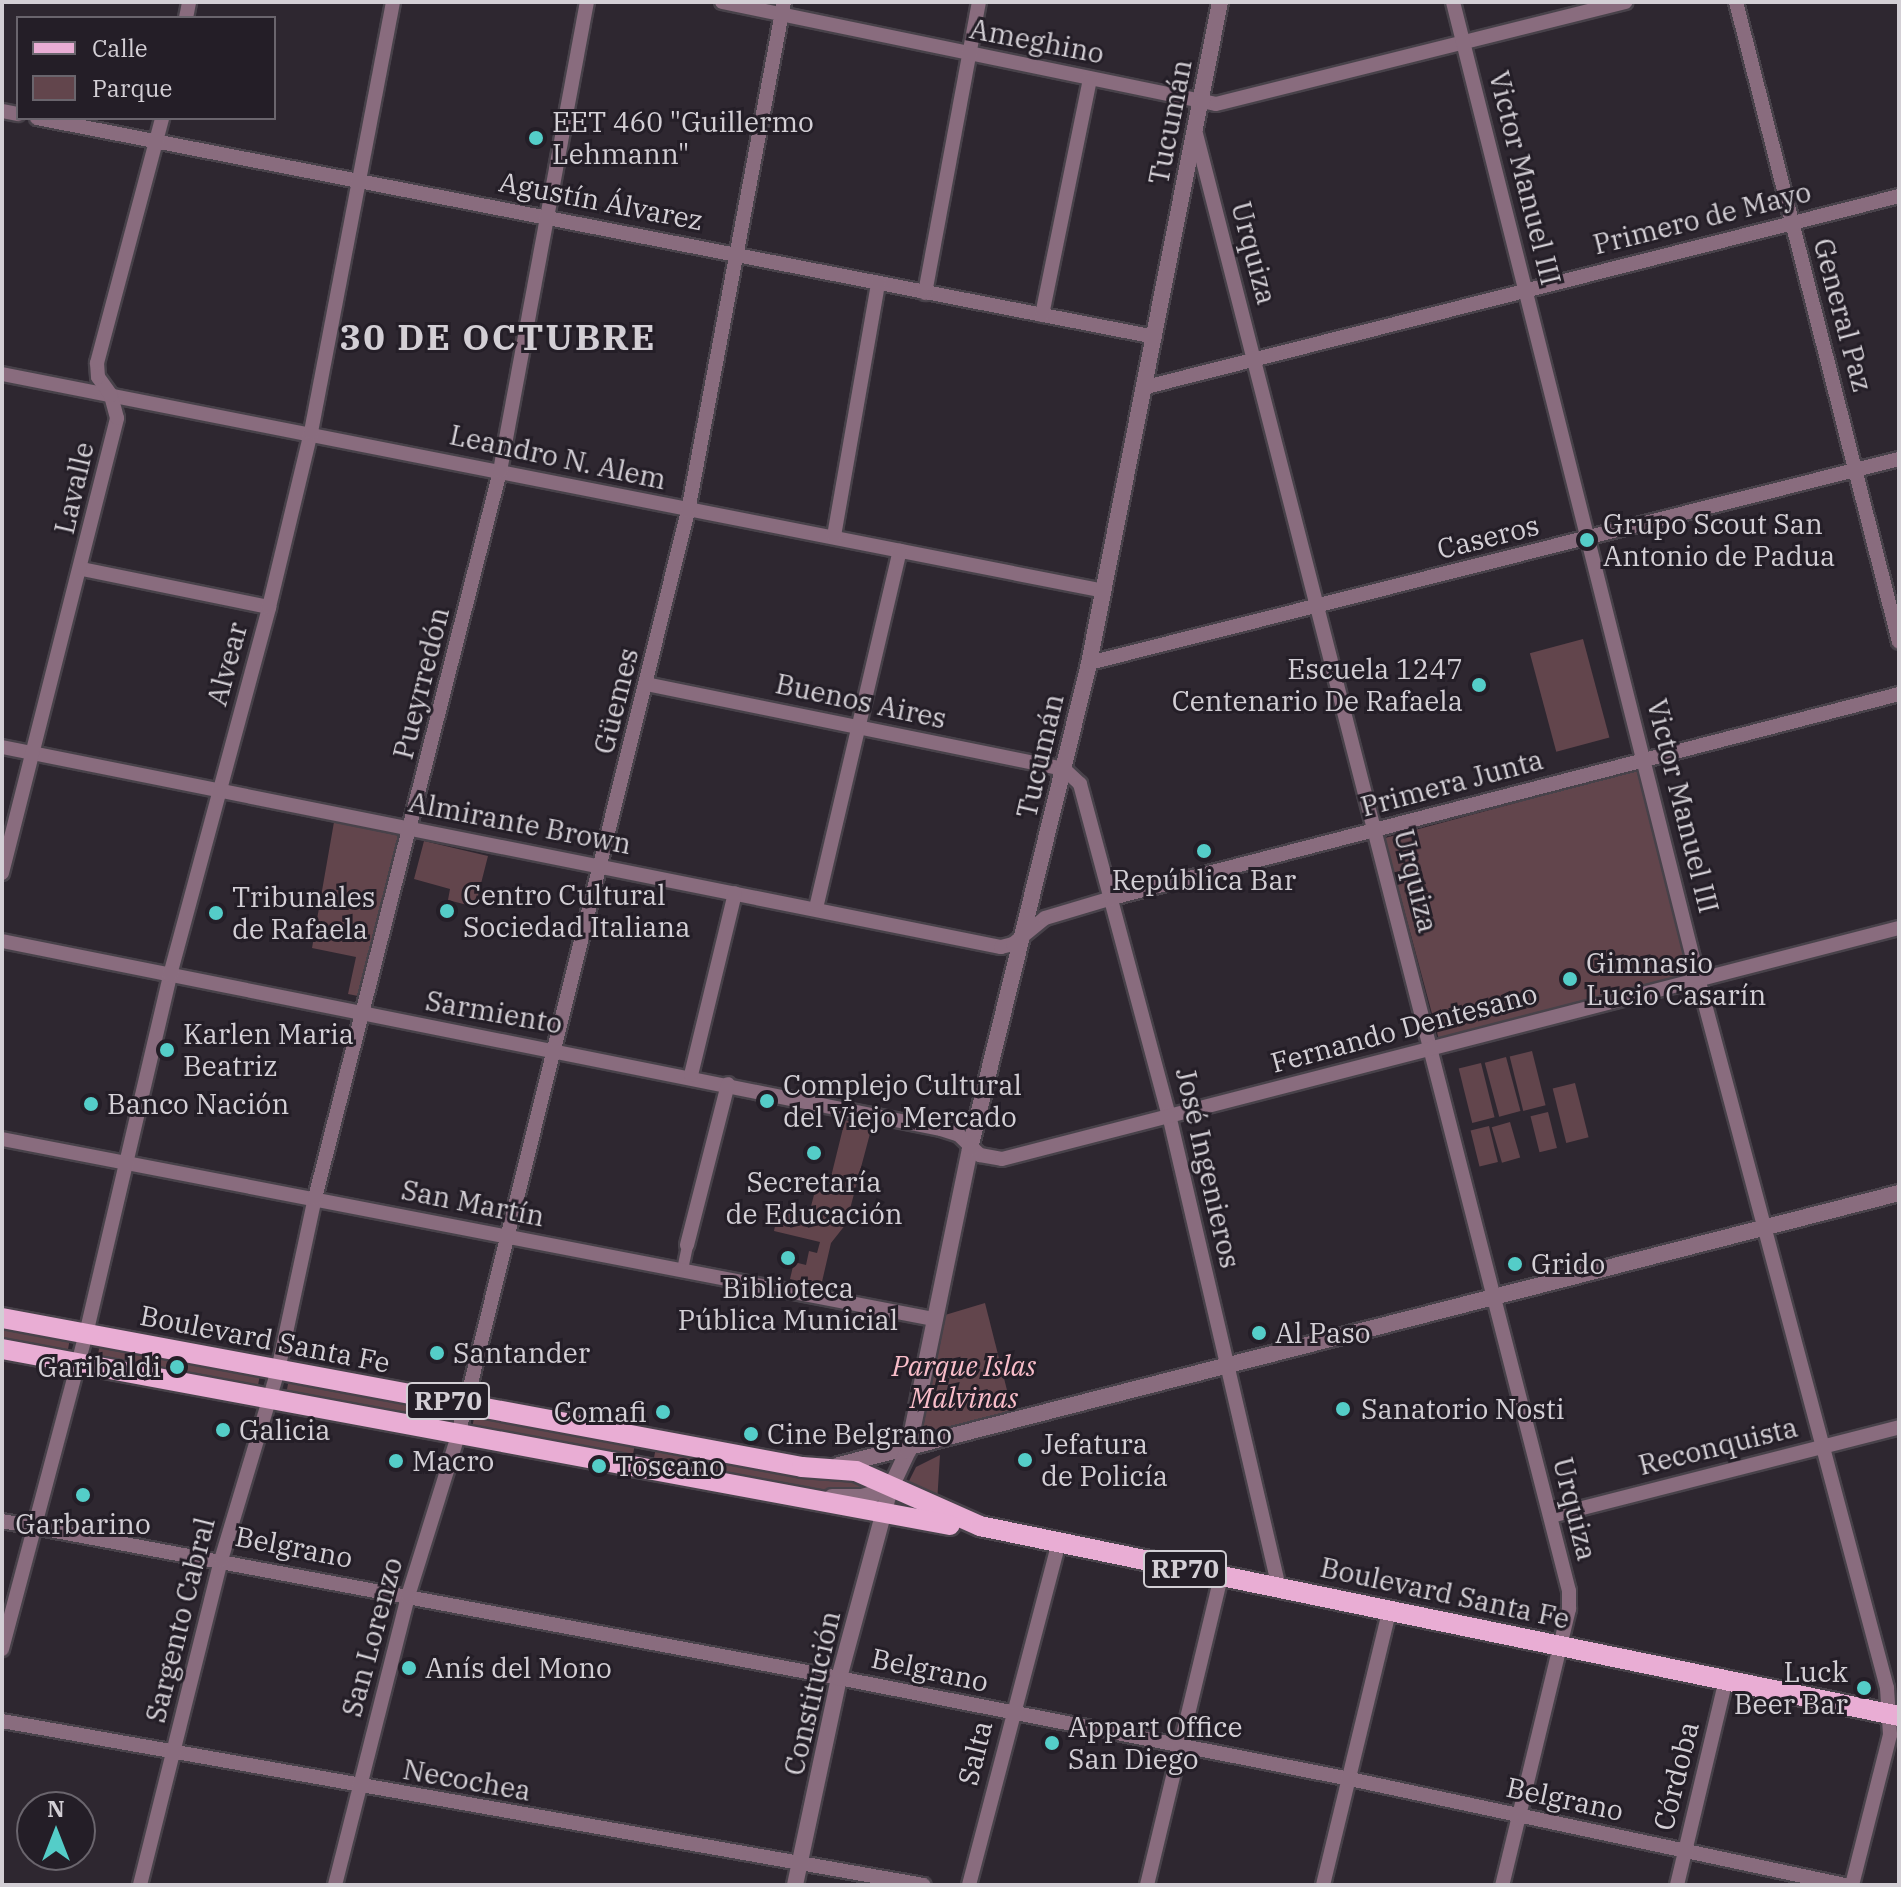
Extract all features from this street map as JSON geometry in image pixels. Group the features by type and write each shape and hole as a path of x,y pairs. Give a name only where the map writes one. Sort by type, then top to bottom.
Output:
{"main road":[{"name":"Boulevard Santa Fe","path":"2,1318 813,1468 856,1471 890,1489 980,1526"},
{"name":"Boulevard Santa Fe","path":"2,1349 884,1514 980,1526 1059,1541 1895,1716"},
{"path":"639,1468 646,1438"}],"street":[{"name":"Alvear","path":"2,1649 79,1363 123,1159 269,607 311,432 393,2"},
{"name":"Pueyrredón","path":"278,1370 315,1198 412,830 500,471 587,2"},
{"name":"Ameghino","path":"722,2 782,8 968,55 1216,104 1463,43 1598,5 1625,2"},
{"path":"925,293 979,2"},
{"name":"Tucumán","path":"884,1514 890,1489 908,1451 970,1148 1089,663 1220,2"},
{"name":"Victor Manuel III","path":"1453,2 1591,538 1698,978 1895,1716"},
{"name":"General Paz","path":"1736,2 1899,642"},
{"name":"Güemes","path":"465,1404 603,864 688,511 782,8"},
{"path":"1042,315 1090,79"},
{"name":"Agustín Álvarez","path":"47,120 1155,337"},
{"name":"Lavalle","path":"2,873 82,569 117,418 111,395 98,377 97,363 162,120"},
{"name":"Urquiza","path":"1195,130 1569,1591 1561,1645 1502,1885"},
{"name":"Primero de Mayo","path":"1146,387 1899,196"},
{"path":"834,536 878,283"},
{"name":"Leandro N. Alem","path":"2,374 311,432 688,511 834,536 1104,591"},
{"name":"Caseros","path":"1089,663 1318,608 1899,459"},
{"path":"816,908 900,551"},
{"path":"82,569 269,607"},
{"name":"Buenos Aires","path":"646,684 1064,769"},
{"name":"Primera Junta","path":"1024,934 1045,918 1112,898 1899,694"},
{"name":"Almirante Brown","path":"2,747 412,830 603,864 1001,947 1024,934"},
{"name":"José Ingenieros","path":"1064,769 1080,784 1169,1115 1279,1588"},
{"path":"691,1075 735,893"},
{"name":"Fernando Dentesano","path":"970,1148 1002,1159 1899,928"},
{"name":"Sarmiento","path":"2,941 361,1015 691,1075 941,1129 959,1135 970,1148"},
{"path":"682,1269 728,1084"},
{"name":"San Martín","path":"2,1139 123,1159 933,1319"},
{"path":"813,1468 908,1451 1494,1294 1899,1193"},
{"name":"Sargento Cabral","path":"140,1885 221,1560 278,1370"},
{"name":"San Lorenzo","path":"335,1885 408,1596 465,1404"},
{"name":"Reconquista","path":"1551,1516 1899,1427"},
{"path":"779,1494 847,1497 890,1489"},
{"name":"Constitución","path":"795,1885 839,1678 884,1514"},
{"name":"Belgrano","path":"2,1521 221,1560 1180,1745 1845,1885"},
{"name":"Salta","path":"969,1885 1011,1713 1059,1541"},
{"path":"1147,1885 1221,1577"},
{"path":"1323,1885 1390,1609"},
{"name":"Córdoba","path":"1677,1885 1726,1680"},
{"path":"1852,1885 1895,1716"},
{"name":"Necochea","path":"2,1721 801,1866 924,1885"}],"green space":[{"path":"1583,639 1609,738 1556,752 1530,653"},
{"path":"1639,770 1693,973 1439,1041 1385,838"},
{"path":"334,822 400,836 358,996 348,994 356,957 312,948"},
{"path":"424,841 488,856 475,907 448,900 450,889 414,879"},
{"path":"1532,1051 1546,1105 1523,1111 1510,1057"},
{"path":"1506,1057 1520,1111 1499,1117 1485,1063"},
{"path":"1481,1063 1495,1117 1472,1123 1459,1069"},
{"path":"1575,1083 1589,1137 1566,1143 1553,1089"},
{"path":"1548,1112 1557,1148 1539,1152 1531,1116"},
{"path":"845,1120 872,1126 846,1224 831,1243 821,1286 790,1279 794,1262 806,1265 809,1251 817,1253 820,1242 774,1231 778,1211 808,1218 816,1187 828,1189"},
{"path":"1510,1122 1520,1158 1502,1163 1492,1127"},
{"path":"1489,1126 1498,1162 1480,1166 1471,1131"},
{"name":"Parque Islas Malvinas","path":"985,1303 1012,1410 925,1434 917,1427 935,1318"},
{"path":"2,1327 70,1340 67,1355 2,1342"},
{"path":"100,1344 260,1375 257,1390 97,1359"},
{"path":"289,1379 449,1410 446,1425 286,1394"},
{"path":"475,1413 635,1444 632,1459 472,1428"},
{"path":"656,1448 859,1479 863,1489 805,1491 653,1462"},
{"path":"940,1455 937,1503 912,1489 909,1481 916,1467"}],"place":[{"name":"EET 460 \"Guillermo Lehmann\"","path":"536,138"},
{"name":"Grupo Scout San Antonio de Padua","path":"1587,540"},
{"name":"Escuela 1247 Centenario De Rafaela","path":"1479,685"},
{"name":"República Bar","path":"1204,851"},
{"name":"Centro Cultural Sociedad Italiana","path":"447,911"},
{"name":"Tribunales de Rafaela","path":"216,913"},
{"name":"Gimnasio Lucio Casarín","path":"1570,979"},
{"name":"Karlen Maria Beatriz","path":"167,1050"},
{"name":"Complejo Cultural del Viejo Mercado","path":"767,1101"},
{"name":"Banco Nación","path":"91,1104"},
{"name":"Secretaría de Educación","path":"814,1153"},
{"name":"Biblioteca Pública Municial","path":"788,1258"},
{"name":"Grido","path":"1515,1264"},
{"name":"Al Paso","path":"1259,1333"},
{"name":"Santander","path":"437,1353"},
{"name":"Garibaldi","path":"177,1367"},
{"name":"Sanatorio Nosti","path":"1343,1409"},
{"name":"Comafi","path":"663,1412"},
{"name":"Galicia","path":"223,1430"},
{"name":"Cine Belgrano","path":"751,1434"},
{"name":"Jefatura de Policía","path":"1025,1460"},
{"name":"Macro","path":"396,1461"},
{"name":"Toscano","path":"599,1466"},
{"name":"Garbarino","path":"83,1495"},
{"name":"Anís del Mono","path":"409,1668"},
{"name":"Luck Beer Bar","path":"1864,1688"},
{"name":"Appart Office San Diego","path":"1052,1743"}],"district":[{"name":"30 DE OCTUBRE","path":"498,337"}]}
